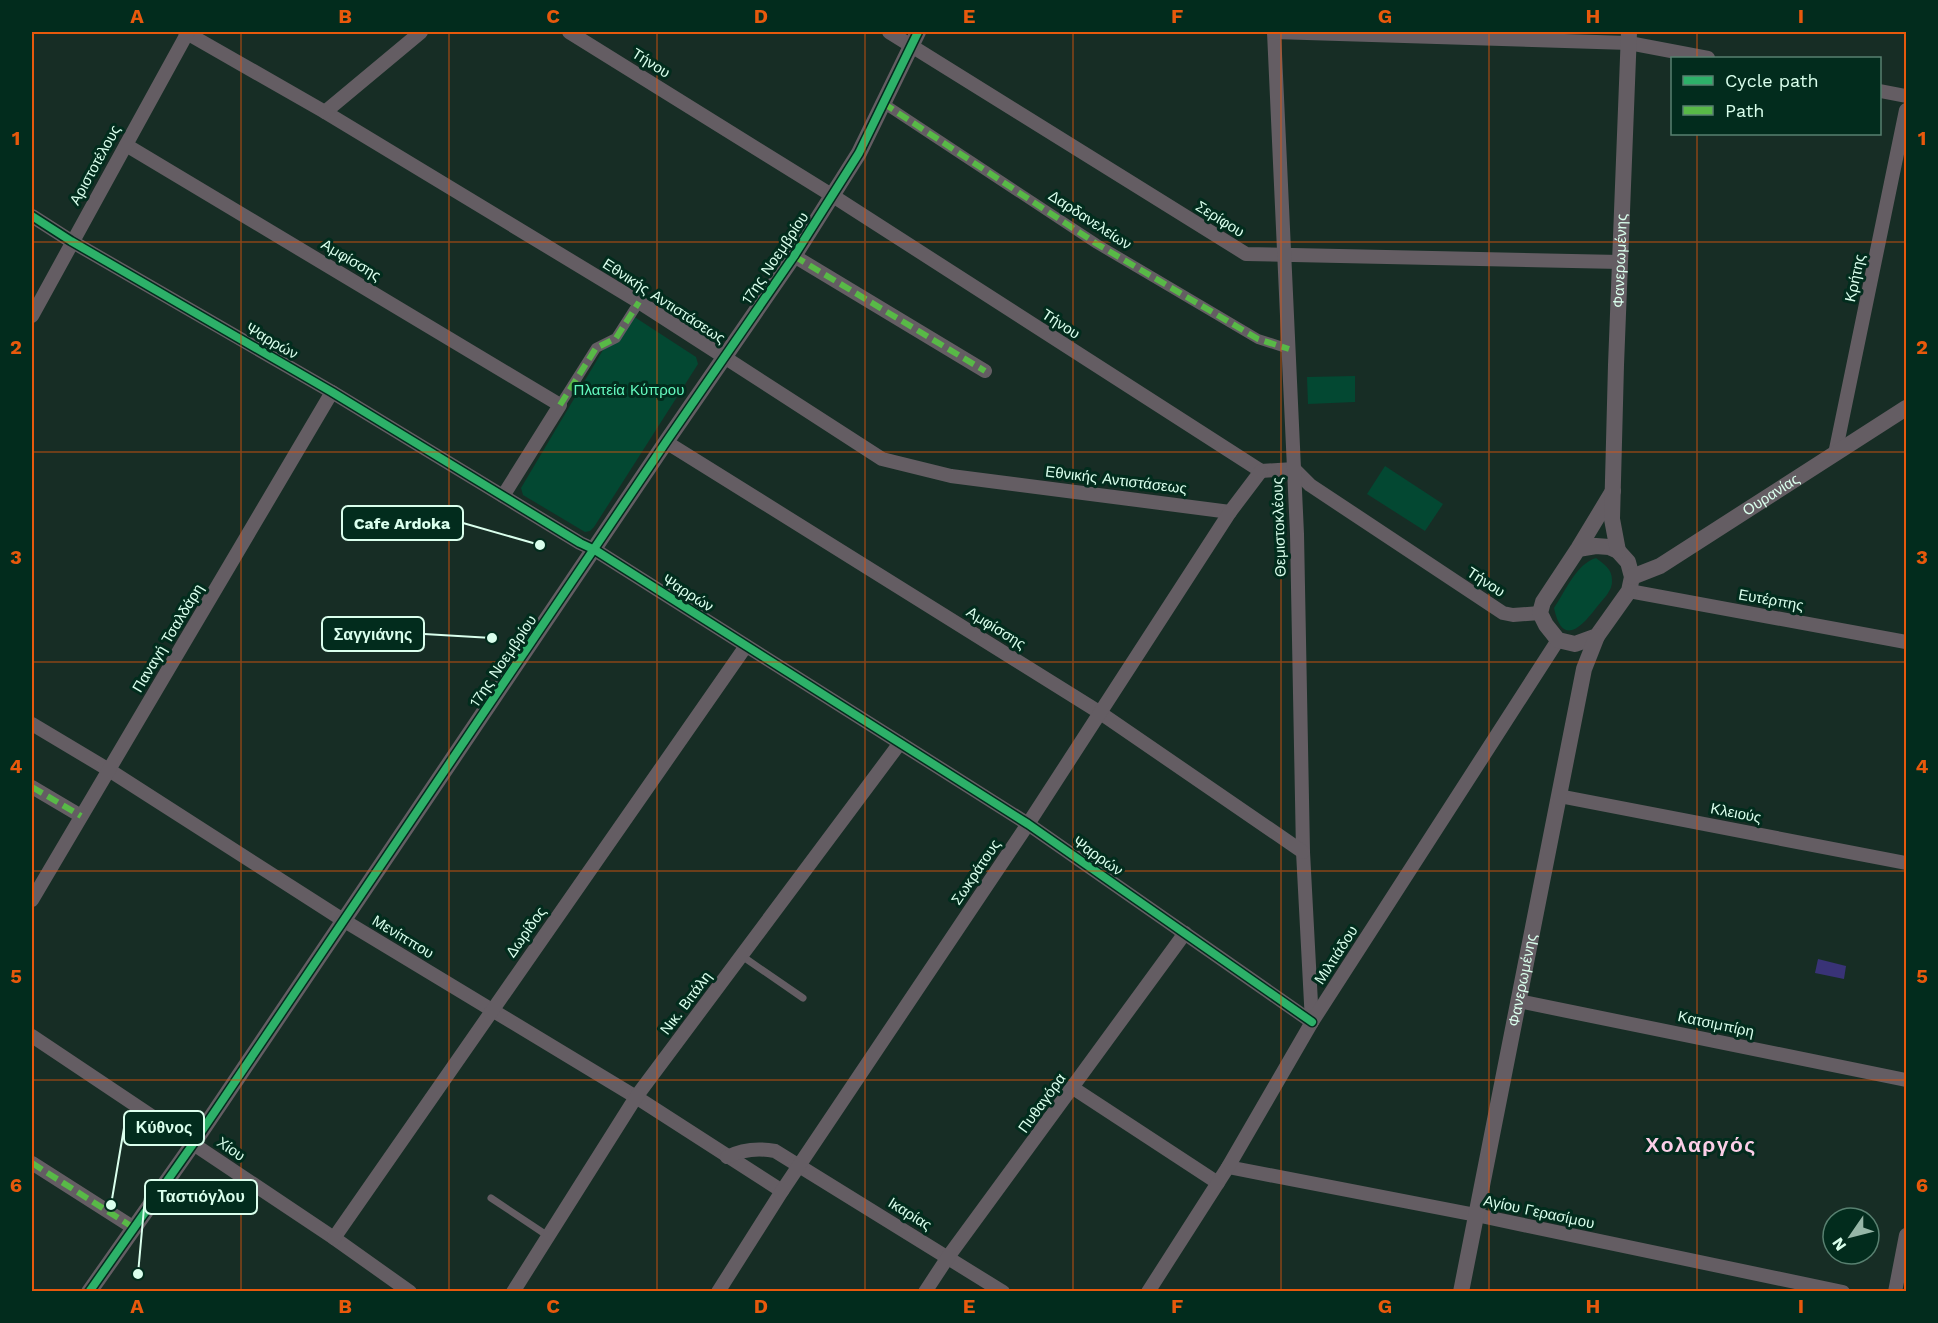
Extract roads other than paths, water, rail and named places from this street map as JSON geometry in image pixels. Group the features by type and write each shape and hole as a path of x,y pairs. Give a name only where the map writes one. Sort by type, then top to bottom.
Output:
{"street":[{"name":"Εθνικής Αντιστάσεως","path":"187,32 325,112 639,302 882,459 951,476 1230,512"},
{"name":"Αριστοτέλους","path":"32,316 187,32"},
{"path":"325,112 421,32"},
{"name":"Τήνου","path":"569,32 833,196 1261,471"},
{"name":"Σερίφου","path":"889,32 914,39 1246,254 1620,262"},
{"path":"1274,32 1629,38 1704,57"},
{"name":"Θεμιστοκλέους","path":"1274,32 1297,546 1303,852 1312,1022"},
{"name":"Φανερωμένης","path":"1618,551 1612,519 1629,38"},
{"name":"17ης Νοεμβρίου","path":"89,1292 194,1144 343,920 794,256 859,153 914,39"},
{"path":"1881,91 1906,96"},
{"name":"Δαρδανελείων","path":"883,103 1097,244 1258,339 1288,349"},
{"name":"Κρήτης","path":"1835,454 1906,110"},
{"name":"Αμφίσσης","path":"126,145 560,405"},
{"name":"Ψαρρών","path":"32,216 595,550 1028,824 1312,1022"},
{"path":"794,256 985,371"},
{"path":"503,496 596,348 616,338 639,302"},
{"name":"Παναγή Τσαλδάρη","path":"32,900 332,392"},
{"name":"Ουρανίας","path":"1631,584 1906,408"},
{"name":"Αμφίσσης","path":"666,442 1099,712 1303,852"},
{"path":"1261,471 1294,468"},
{"name":"Τήνου","path":"1294,468 1310,485 1503,613 1540,614"},
{"name":"Σωκράτους","path":"718,1292 799,1165 1028,824 1230,512 1261,471"},
{"name":"Φανερωμένης","path":"1578,549 1613,491"},
{"path":"1596,546 1618,551 1628,562 1631,584 1597,636 1575,644 1557,640 1540,614 1543,602 1578,549 1596,546"},
{"name":"Ευτέρπης","path":"1631,584 1906,642"},
{"name":"Φανερωμένης","path":"1461,1292 1584,669 1597,636"},
{"name":"Μιλτιάδου","path":"1148,1292 1228,1167 1312,1022 1557,640"},
{"path":"1575,644 1583,655 1584,669"},
{"name":"Δωρίδος","path":"334,1238 746,646"},
{"name":"Μενίππου","path":"32,724 109,770 343,920 636,1097 782,1191"},
{"name":"Νικ. Βιτάλη","path":"513,1292 636,1097 900,743"},
{"path":"32,786 81,816"},
{"name":"Κλειούς","path":"1559,796 1906,863"},
{"name":"Πυθαγόρα","path":"925,1292 948,1257 1185,933"},
{"name":"Κατσιμπίρη","path":"1518,1001 1906,1080"},
{"name":"Χίου","path":"32,1036 334,1238 410,1292"},
{"path":"1073,1088 1218,1183"},
{"path":"727,1157 735,1152 763,1149 776,1151 799,1165"},
{"path":"32,1163 134,1228"},
{"name":"Ικαρίας","path":"799,1165 1003,1292"},
{"name":"Αγίου Γερασίμου","path":"1228,1167 1476,1215 1843,1292"},
{"path":"1895,1292 1906,1235"}],"lane":[{"path":"742,956 803,998"},
{"path":"491,1198 548,1236"}],"place":[{"name":"Cafe Ardoka","path":"540,545"},
{"name":"Σαγγιάνης","path":"492,638"},
{"name":"Κύθνος","path":"111,1205"},
{"name":"Ταστιόγλου","path":"138,1274"}],"district":[{"name":"Χολαργός","path":"1701,1145"}],"park label":[{"name":"Πλατεία Κύπρου","path":"629,390"}]}
